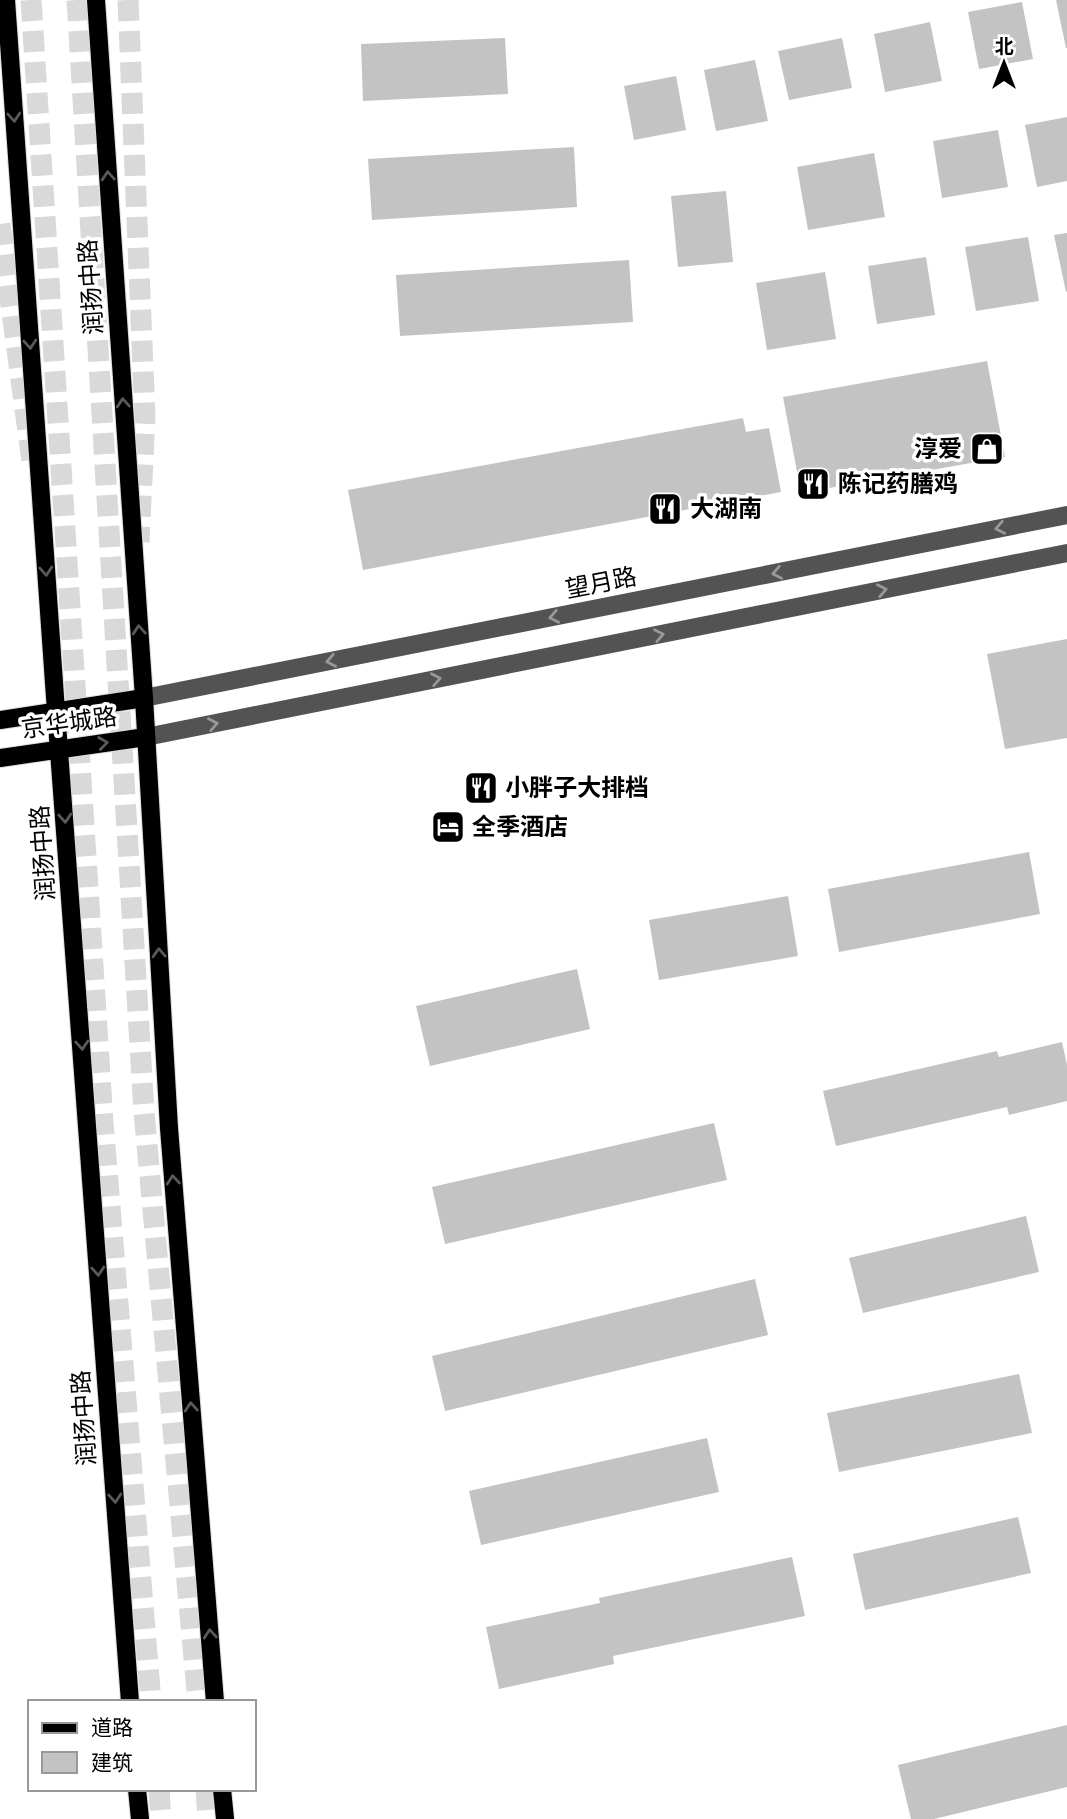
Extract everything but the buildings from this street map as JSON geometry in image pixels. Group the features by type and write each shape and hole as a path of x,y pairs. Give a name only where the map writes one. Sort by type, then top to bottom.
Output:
{"main road":[{"name":"润扬中路","path":"6,0 130,1700"},
{"name":"润扬中路","path":"96,0 144,698 169,1128 215,1700"},
{"name":"京华城路","path":"0,720 144,698"},
{"name":"京华城路","path":"0,758 146,737"},
{"path":"136,1791 140,1819"},
{"path":"222,1791 225,1819"}],"street":[{"name":"望月路","path":"144,698 1067,515"},
{"path":"146,737 1067,553"}],"tunnel":[{"path":"31,0 103,1122 151,1700"},
{"path":"77,0 144,1112 198,1700"},
{"path":"128,0 145,417 139,542"},
{"path":"0,224 32,461"},
{"path":"159,1791 161,1819"},
{"path":"206,1791 208,1819"}],"place":[{"name":"淳爱","path":"987,449"},
{"name":"陈记药膳鸡","path":"813,484"},
{"name":"大湖南","path":"665,509"},
{"name":"小胖子大排档","path":"481,788"},
{"name":"全季酒店","path":"448,827"}]}
